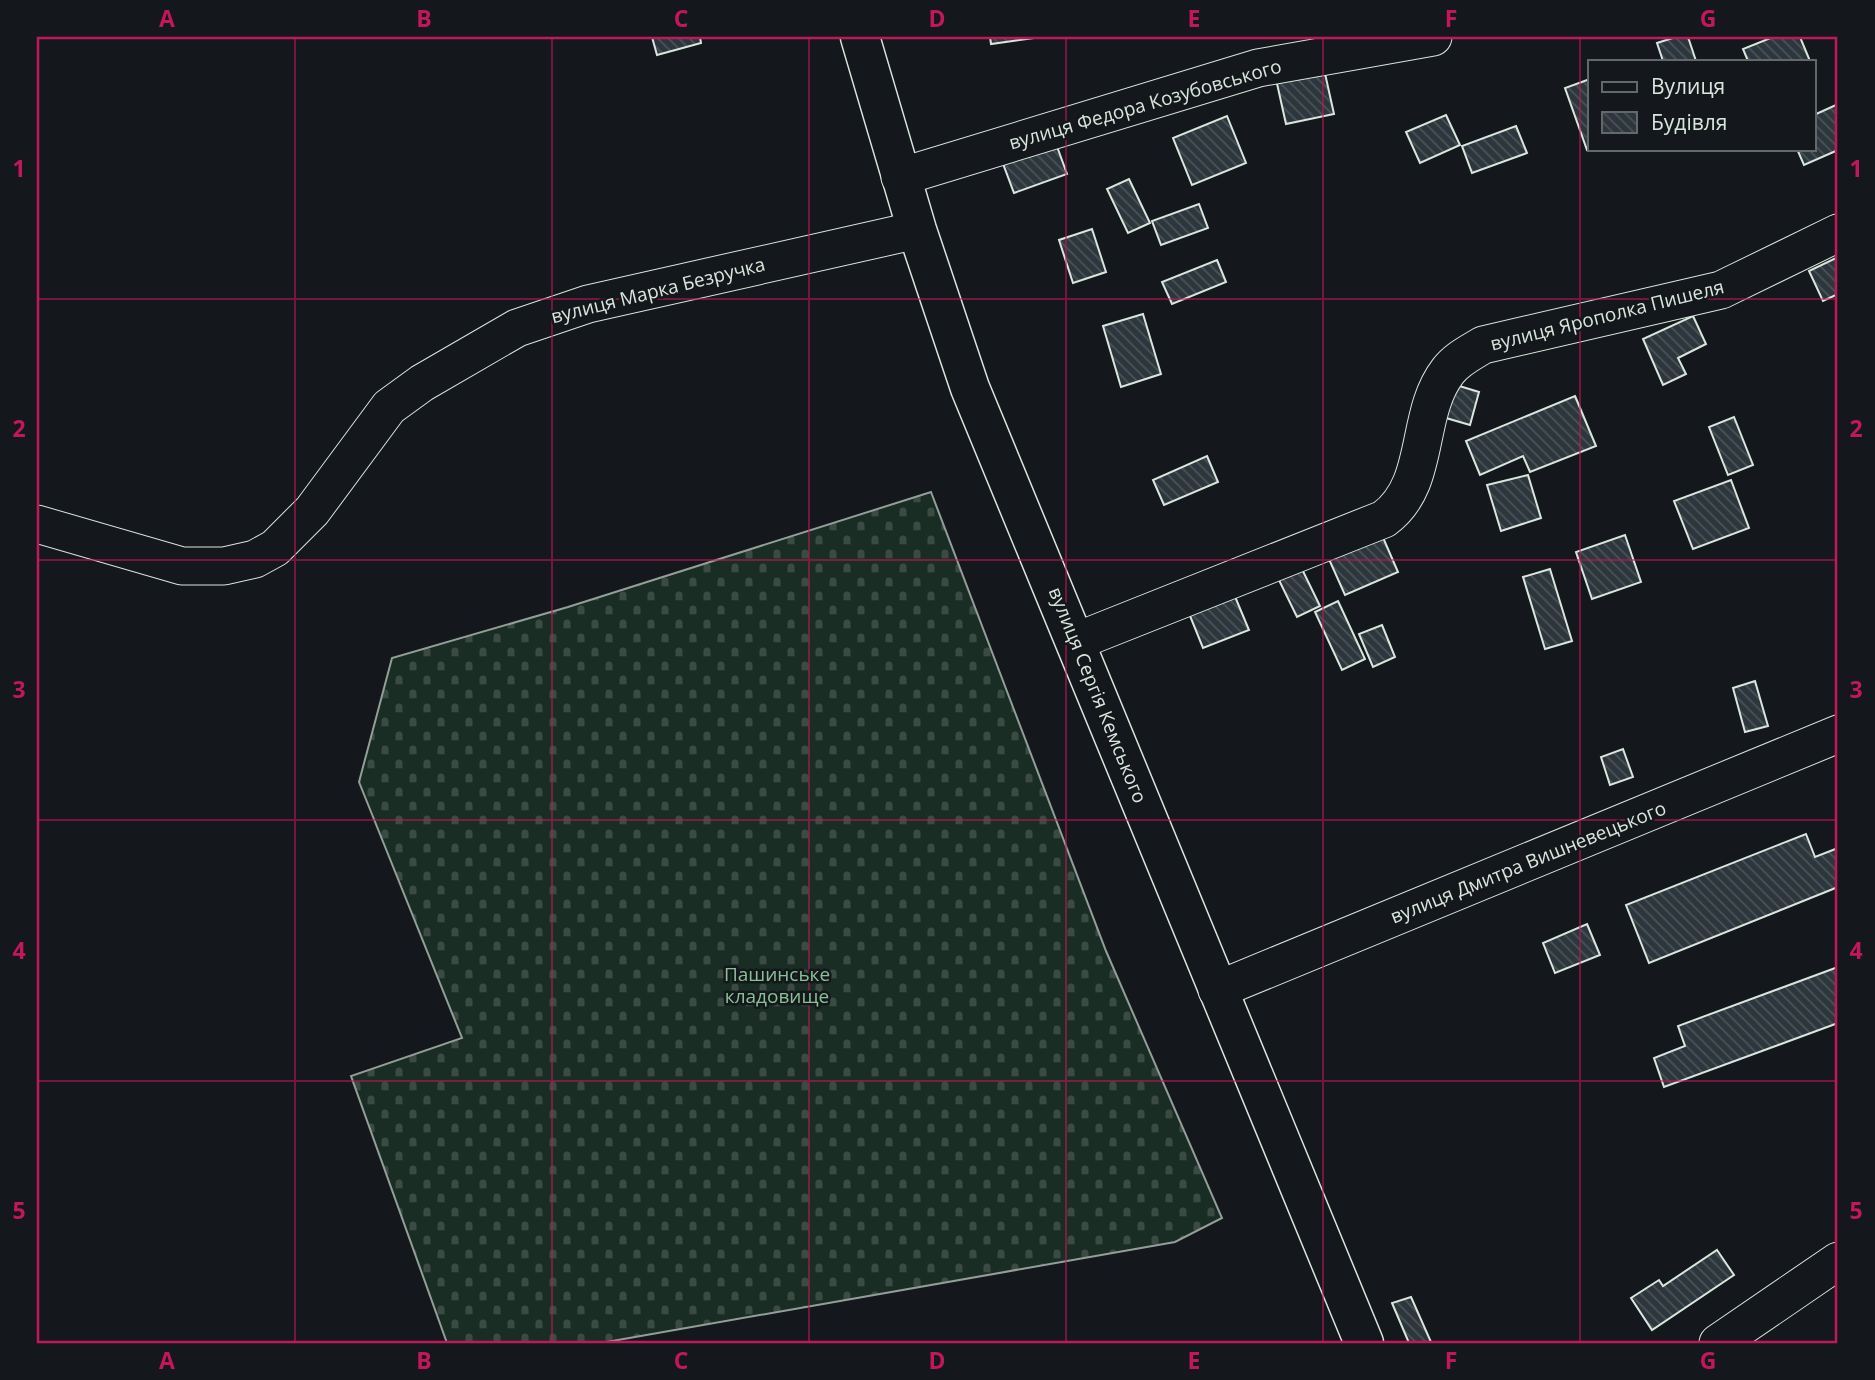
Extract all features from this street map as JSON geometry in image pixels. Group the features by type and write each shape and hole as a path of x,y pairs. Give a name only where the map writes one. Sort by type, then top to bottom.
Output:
{"highway":[{"name":"вулиця Сергія Кемського","path":"860,37 900,177 971,388 1364,1343"}],"street":[{"name":"вулиця Федора Козубовського","path":"900,177 1258,68 1433,37"},
{"name":"вулиця Марка Безручка","path":"37,524 183,566 224,566 255,559 275,548 312,511 389,407 422,383 517,328 588,304 917,230"},
{"name":"вулиця Ярополка Пишеля","path":"1077,641 1384,519 1398,508 1408,491 1440,383 1461,358 1483,345 1721,290 1838,233"},
{"name":"вулиця Дмитра Вишневецького","path":"1217,990 1838,734"},
{"path":"1718,1343 1838,1261"}],"green space":[{"name":"Пашинське кладовище","path":"931,492 1106,951 1222,1218 1175,1242 601,1343 447,1343 351,1076 462,1038 359,782 392,658 568,607"}],"building":[{"path":"652,37 700,37 701,43 657,55"},
{"path":"990,37 1035,37 1035,38 991,44"},
{"path":"1676,37 1688,37 1696,60 1663,60 1657,43"},
{"path":"1773,37 1800,37 1810,60 1748,60 1743,49"},
{"path":"1324,69 1334,114 1286,124 1276,79"},
{"path":"1588,80 1588,150 1587,150 1565,88"},
{"path":"1838,104 1838,150 1804,165 1797,150 1815,150 1815,115"},
{"path":"1446,115 1460,145 1420,163 1406,132"},
{"path":"1227,116 1246,163 1192,185 1173,138"},
{"path":"1516,126 1527,153 1472,173 1462,146"},
{"path":"1055,141 1067,174 1014,193 1002,161"},
{"path":"1129,179 1150,223 1128,233 1107,189"},
{"path":"1199,204 1208,228 1161,245 1152,221"},
{"path":"1092,229 1106,272 1073,283 1059,240"},
{"path":"1838,257 1838,294 1823,301 1809,271"},
{"path":"1217,260 1226,282 1172,304 1162,282"},
{"path":"1143,314 1161,374 1121,387 1103,326"},
{"path":"1693,316 1706,344 1678,358 1686,374 1663,385 1643,339"},
{"path":"1456,385 1479,392 1470,425 1446,418"},
{"path":"1575,396 1596,446 1530,472 1523,456 1480,475 1466,441"},
{"path":"1734,417 1753,465 1728,475 1709,427"},
{"path":"1207,456 1218,482 1164,505 1153,480"},
{"path":"1528,475 1541,518 1501,531 1487,485"},
{"path":"1731,480 1749,528 1693,549 1674,501"},
{"path":"1381,533 1398,572 1345,595 1328,557"},
{"path":"1625,535 1641,582 1592,599 1576,552"},
{"path":"1299,563 1320,606 1297,617 1276,574"},
{"path":"1550,569 1572,641 1545,649 1523,577"},
{"path":"1231,587 1249,630 1203,648 1186,606"},
{"path":"1338,601 1365,659 1342,670 1315,612"},
{"path":"1382,625 1395,657 1373,667 1359,634"},
{"path":"1755,681 1768,726 1745,732 1733,688"},
{"path":"1623,749 1633,777 1610,785 1601,757"},
{"path":"1806,834 1815,857 1838,848 1838,887 1649,963 1626,905"},
{"path":"1587,924 1600,955 1555,973 1543,943"},
{"path":"1838,967 1838,1023 1664,1087 1654,1058 1685,1046 1678,1026"},
{"path":"1717,1250 1734,1275 1652,1330 1631,1298 1659,1280 1663,1286"},
{"path":"1411,1297 1431,1342 1409,1343 1392,1303"}]}
